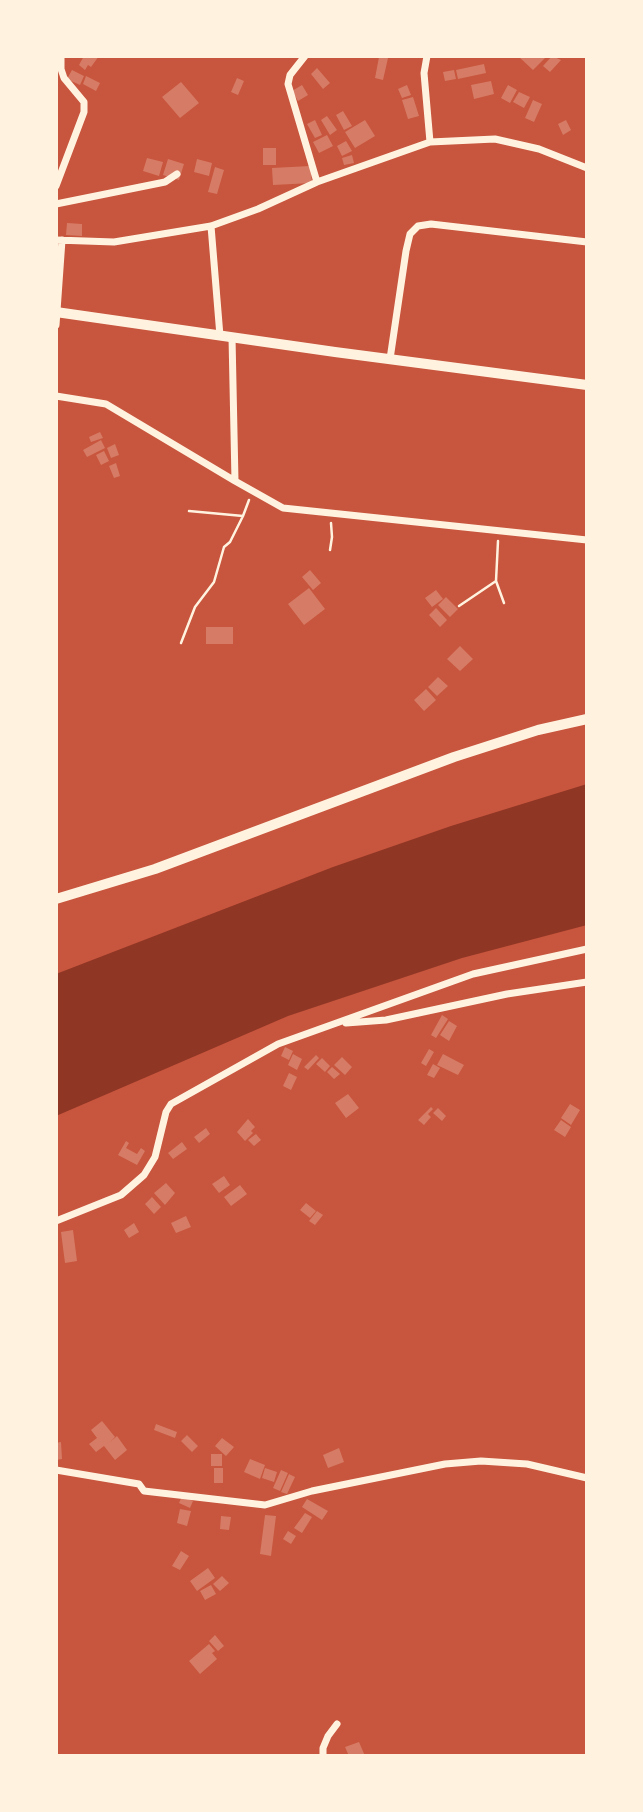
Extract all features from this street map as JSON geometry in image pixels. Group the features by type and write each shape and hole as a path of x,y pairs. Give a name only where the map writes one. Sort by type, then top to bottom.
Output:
{"street":[{"path":"56,186 84,112 84,102 64,78 61,56"},
{"path":"305,56 290,75 288,84 317,182"},
{"path":"423,58 430,142"},
{"path":"56,325 59,240 114,242 212,226 317,182 430,142 495,139 539,149 587,168"},
{"path":"56,204 165,182 177,174"},
{"path":"390,359 406,251 410,234 418,226 431,223 587,242"},
{"path":"212,226 220,335"},
{"path":"57,312 587,385"},
{"path":"232,337 235,481"},
{"path":"56,396 106,404 283,508 587,540"},
{"path":"56,899 155,869 454,757 538,730 587,719"},
{"path":"56,1221 121,1195 136,1182 155,1157 166,1112 171,1104 278,1044 473,974 587,949"},
{"path":"339,1023 386,1020 507,994 587,982"},
{"path":"56,1471 139,1484 144,1490 265,1505 312,1491 457,1463 481,1461 527,1464 587,1478"},
{"path":"323,1756 328,1736 337,1724"}],"path":[{"path":"181,643 195,607 214,582 224,547 230,542 243,516 252,491"},
{"path":"190,510 243,516"},
{"path":"330,513 330,550"},
{"path":"499,531 496,581 504,603"},
{"path":"459,607 496,581"}],"shaded area":[{"path":"587,784 587,925 462,958 288,1016 56,1116 56,974 333,867 451,826"}],"building":[{"path":"84,56 99,56 91,67 88,65 85,70 79,65"},
{"path":"518,56 543,56 545,58 533,70"},
{"path":"552,56 561,60 550,72 543,66"},
{"path":"379,57 388,58 383,80 375,78"},
{"path":"484,64 486,73 458,79 456,70"},
{"path":"317,68 330,83 323,89 311,74"},
{"path":"72,70 84,76 80,85 67,79"},
{"path":"454,70 456,79 445,81 443,72"},
{"path":"86,76 100,83 96,91 83,84"},
{"path":"237,78 244,81 238,95 231,92"},
{"path":"491,81 494,94 474,99 471,85"},
{"path":"181,82 199,103 180,118 162,97"},
{"path":"302,85 308,95 298,101 292,91"},
{"path":"407,85 411,95 402,98 398,89"},
{"path":"508,85 517,90 510,103 501,98"},
{"path":"519,92 530,97 524,108 513,102"},
{"path":"413,97 419,116 408,119 402,100"},
{"path":"533,100 542,104 534,122 525,118"},
{"path":"343,111 352,126 344,130 336,115"},
{"path":"327,116 337,130 330,135 321,120"},
{"path":"315,120 322,135 315,138 307,124"},
{"path":"365,120 375,136 355,148 345,132"},
{"path":"566,120 571,130 563,135 558,124"},
{"path":"327,135 333,146 319,153 313,142"},
{"path":"346,141 352,151 342,156 337,146"},
{"path":"263,148 276,148 276,165 263,165"},
{"path":"352,155 354,163 344,165 342,158"},
{"path":"147,158 163,162 159,176 143,171"},
{"path":"168,159 184,164 179,180 163,175"},
{"path":"197,159 212,163 209,176 194,172"},
{"path":"310,166 312,183 273,185 272,168"},
{"path":"215,167 224,170 217,194 208,192"},
{"path":"67,223 82,224 82,236 66,235"},
{"path":"100,432 103,438 91,442 89,437"},
{"path":"101,440 105,448 87,457 83,450"},
{"path":"115,444 119,455 111,458 107,448"},
{"path":"104,451 109,461 101,465 96,455"},
{"path":"116,463 120,476 114,478 109,466"},
{"path":"310,570 321,583 313,590 302,577"},
{"path":"309,588 325,609 304,625 288,604"},
{"path":"436,590 443,599 432,607 425,598"},
{"path":"446,597 458,609 450,617 438,605"},
{"path":"436,608 447,620 440,627 429,615"},
{"path":"206,627 233,627 233,644 206,644"},
{"path":"460,646 473,659 460,671 447,659"},
{"path":"438,677 448,686 437,696 428,687"},
{"path":"426,689 436,700 424,711 414,700"},
{"path":"442,1015 448,1019 436,1038 431,1035"},
{"path":"449,1021 457,1026 449,1041 440,1035"},
{"path":"285,1047 293,1051 289,1060 281,1056"},
{"path":"429,1049 434,1052 426,1066 421,1063"},
{"path":"293,1054 302,1059 297,1070 288,1065"},
{"path":"443,1054 464,1065 458,1075 437,1065"},
{"path":"316,1055 319,1058 308,1070 304,1067"},
{"path":"342,1057 352,1067 345,1075 334,1065"},
{"path":"322,1058 330,1066 325,1072 316,1064"},
{"path":"433,1064 440,1068 434,1078 427,1075"},
{"path":"332,1067 340,1074 334,1079 327,1072"},
{"path":"289,1073 297,1077 291,1090 283,1086"},
{"path":"348,1094 359,1108 346,1118 335,1103"},
{"path":"570,1104 580,1110 571,1125 561,1118"},
{"path":"431,1107 433,1109 428,1114 431,1117 424,1125 418,1120"},
{"path":"438,1108 446,1116 442,1121 433,1113"},
{"path":"248,1119 255,1127 245,1141 237,1132"},
{"path":"561,1120 571,1127 565,1137 554,1130"},
{"path":"206,1128 210,1134 199,1143 194,1137"},
{"path":"256,1134 261,1140 254,1146 248,1140"},
{"path":"126,1141 129,1143 126,1148 137,1154 141,1148 145,1151 137,1165 118,1155"},
{"path":"182,1142 187,1149 173,1159 168,1153"},
{"path":"224,1176 230,1185 219,1193 212,1184"},
{"path":"166,1183 175,1193 165,1205 154,1193"},
{"path":"240,1185 247,1194 231,1206 224,1197"},
{"path":"152,1197 161,1207 154,1214 145,1204"},
{"path":"306,1203 316,1211 310,1218 300,1210"},
{"path":"317,1211 323,1215 315,1225 309,1221"},
{"path":"186,1216 191,1227 176,1233 171,1223"},
{"path":"134,1223 139,1232 129,1238 124,1230"},
{"path":"73,1230 77,1261 65,1263 61,1232"},
{"path":"102,1421 115,1437 109,1443 117,1436 127,1450 115,1460 104,1446 96,1452 89,1444 97,1438 91,1430"},
{"path":"156,1424 177,1432 175,1438 154,1430"},
{"path":"187,1435 198,1446 192,1452 181,1441"},
{"path":"222,1438 234,1447 226,1456 215,1446"},
{"path":"61,1442 62,1459 56,1460 56,1443"},
{"path":"339,1448 344,1462 328,1468 323,1455"},
{"path":"211,1454 222,1454 222,1466 211,1466"},
{"path":"250,1459 265,1465 260,1479 244,1472"},
{"path":"214,1468 223,1468 223,1483 214,1483"},
{"path":"265,1468 277,1472 274,1482 262,1478"},
{"path":"281,1470 288,1473 280,1491 273,1488"},
{"path":"289,1474 295,1477 287,1494 281,1492"},
{"path":"182,1496 193,1501 190,1508 179,1503"},
{"path":"307,1499 328,1511 322,1520 302,1507"},
{"path":"180,1509 191,1511 187,1526 177,1523"},
{"path":"305,1513 312,1517 302,1533 294,1528"},
{"path":"265,1515 276,1516 271,1556 260,1554"},
{"path":"221,1516 231,1517 229,1530 220,1529"},
{"path":"288,1531 296,1536 291,1544 283,1539"},
{"path":"181,1551 189,1556 180,1570 172,1566"},
{"path":"208,1568 215,1578 197,1591 190,1581"},
{"path":"222,1576 229,1583 220,1591 213,1584"},
{"path":"211,1585 216,1594 205,1600 200,1591"},
{"path":"215,1635 224,1646 218,1651 209,1641"},
{"path":"209,1644 217,1659 200,1674 189,1661"},
{"path":"359,1742 365,1756 349,1756 345,1747"}]}
